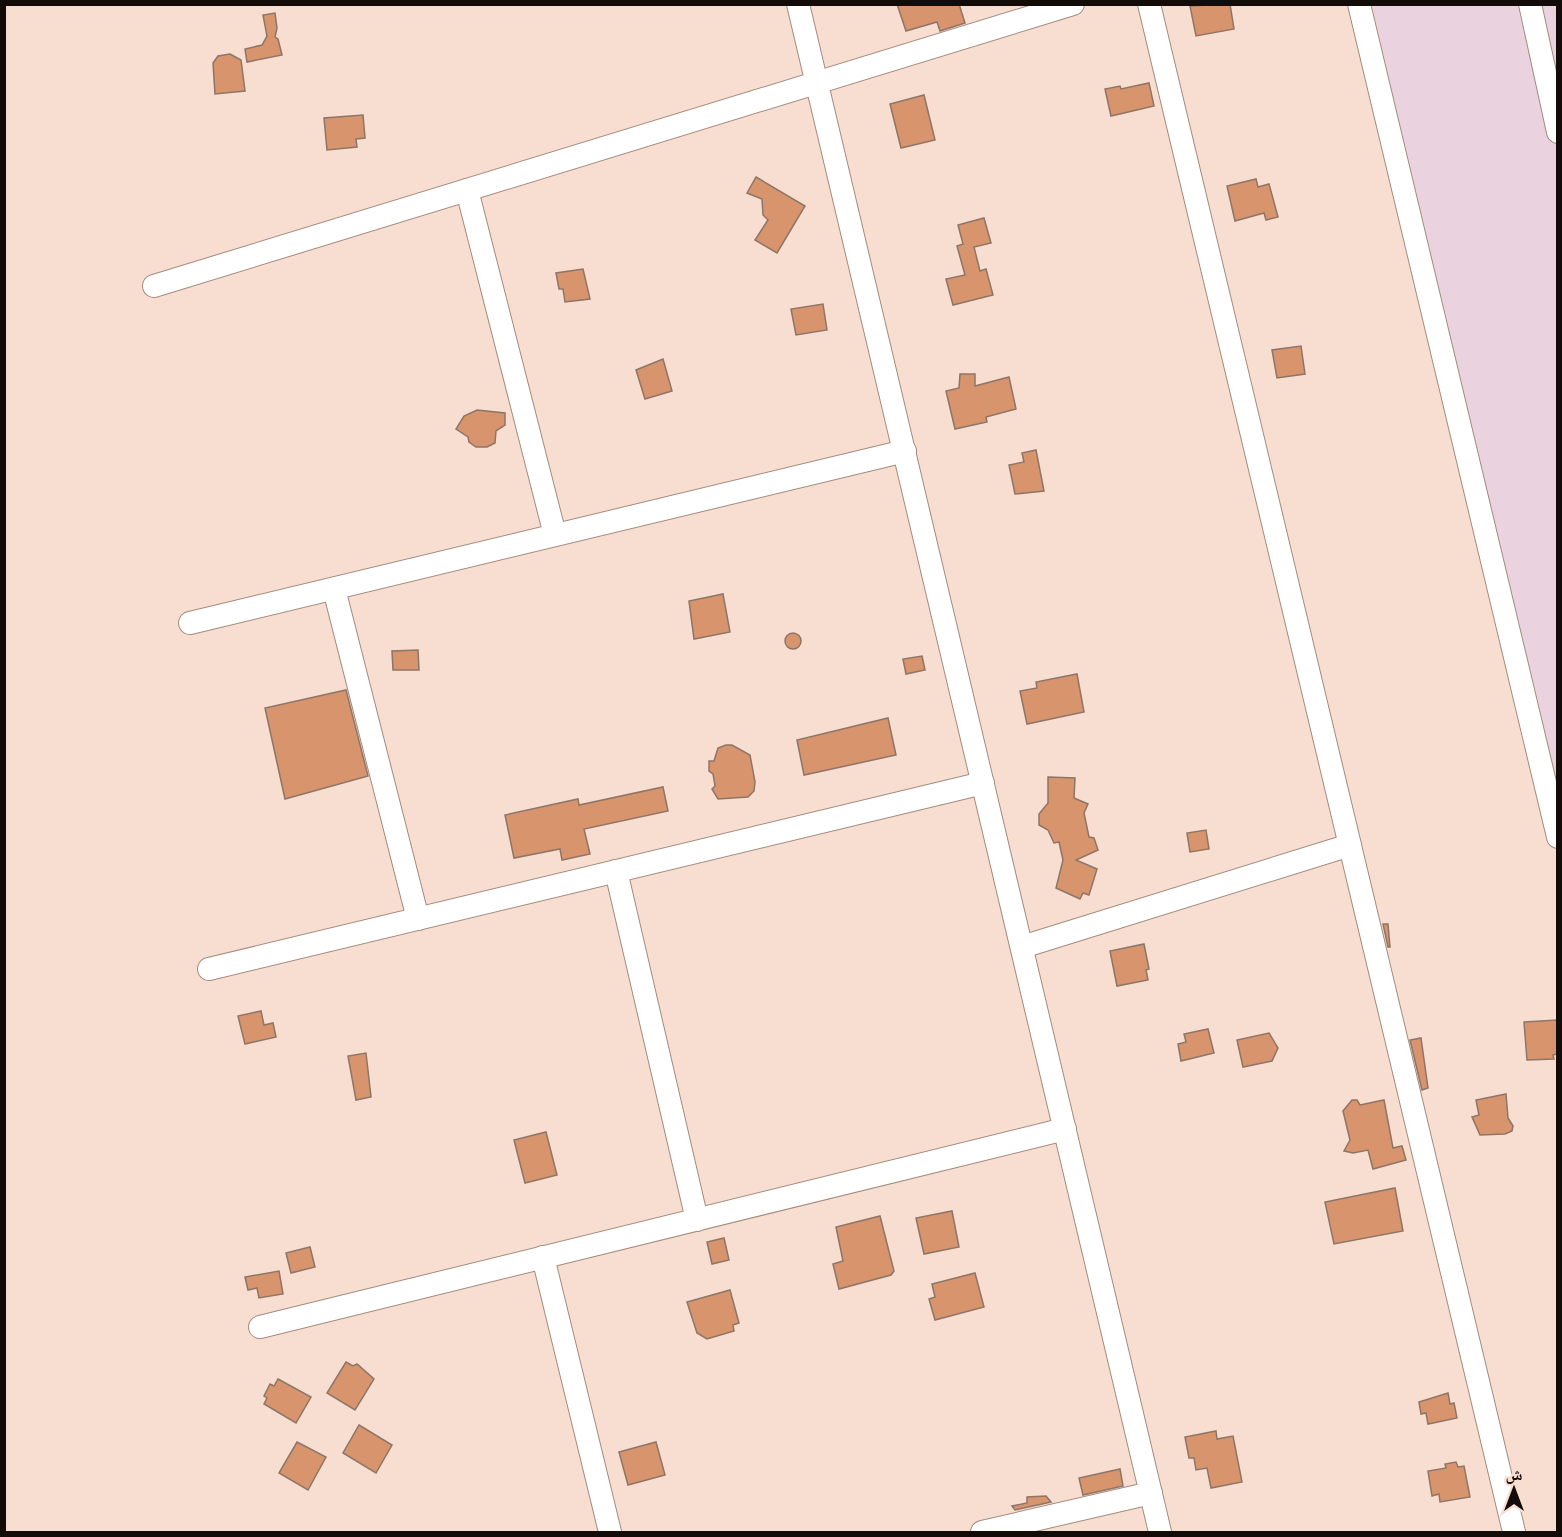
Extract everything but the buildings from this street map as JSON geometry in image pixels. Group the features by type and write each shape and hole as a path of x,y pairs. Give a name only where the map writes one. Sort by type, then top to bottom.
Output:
{"street":[{"path":"798,4 1160,1533"},
{"path":"154,286 1073,4"},
{"path":"1149,4 1514,1533"},
{"path":"1359,4 1557,837"},
{"path":"1530,4 1557,132"},
{"path":"467,190 555,535"},
{"path":"190,624 905,451"},
{"path":"334,589 418,919"},
{"path":"209,969 983,783"},
{"path":"1022,947 1350,845"},
{"path":"616,871 697,1220"},
{"path":"260,1327 1065,1129"},
{"path":"543,1257 610,1533"},
{"path":"982,1533 1151,1493"}],"shaded area":[{"path":"1372,5 1557,5 1557,810"}]}
